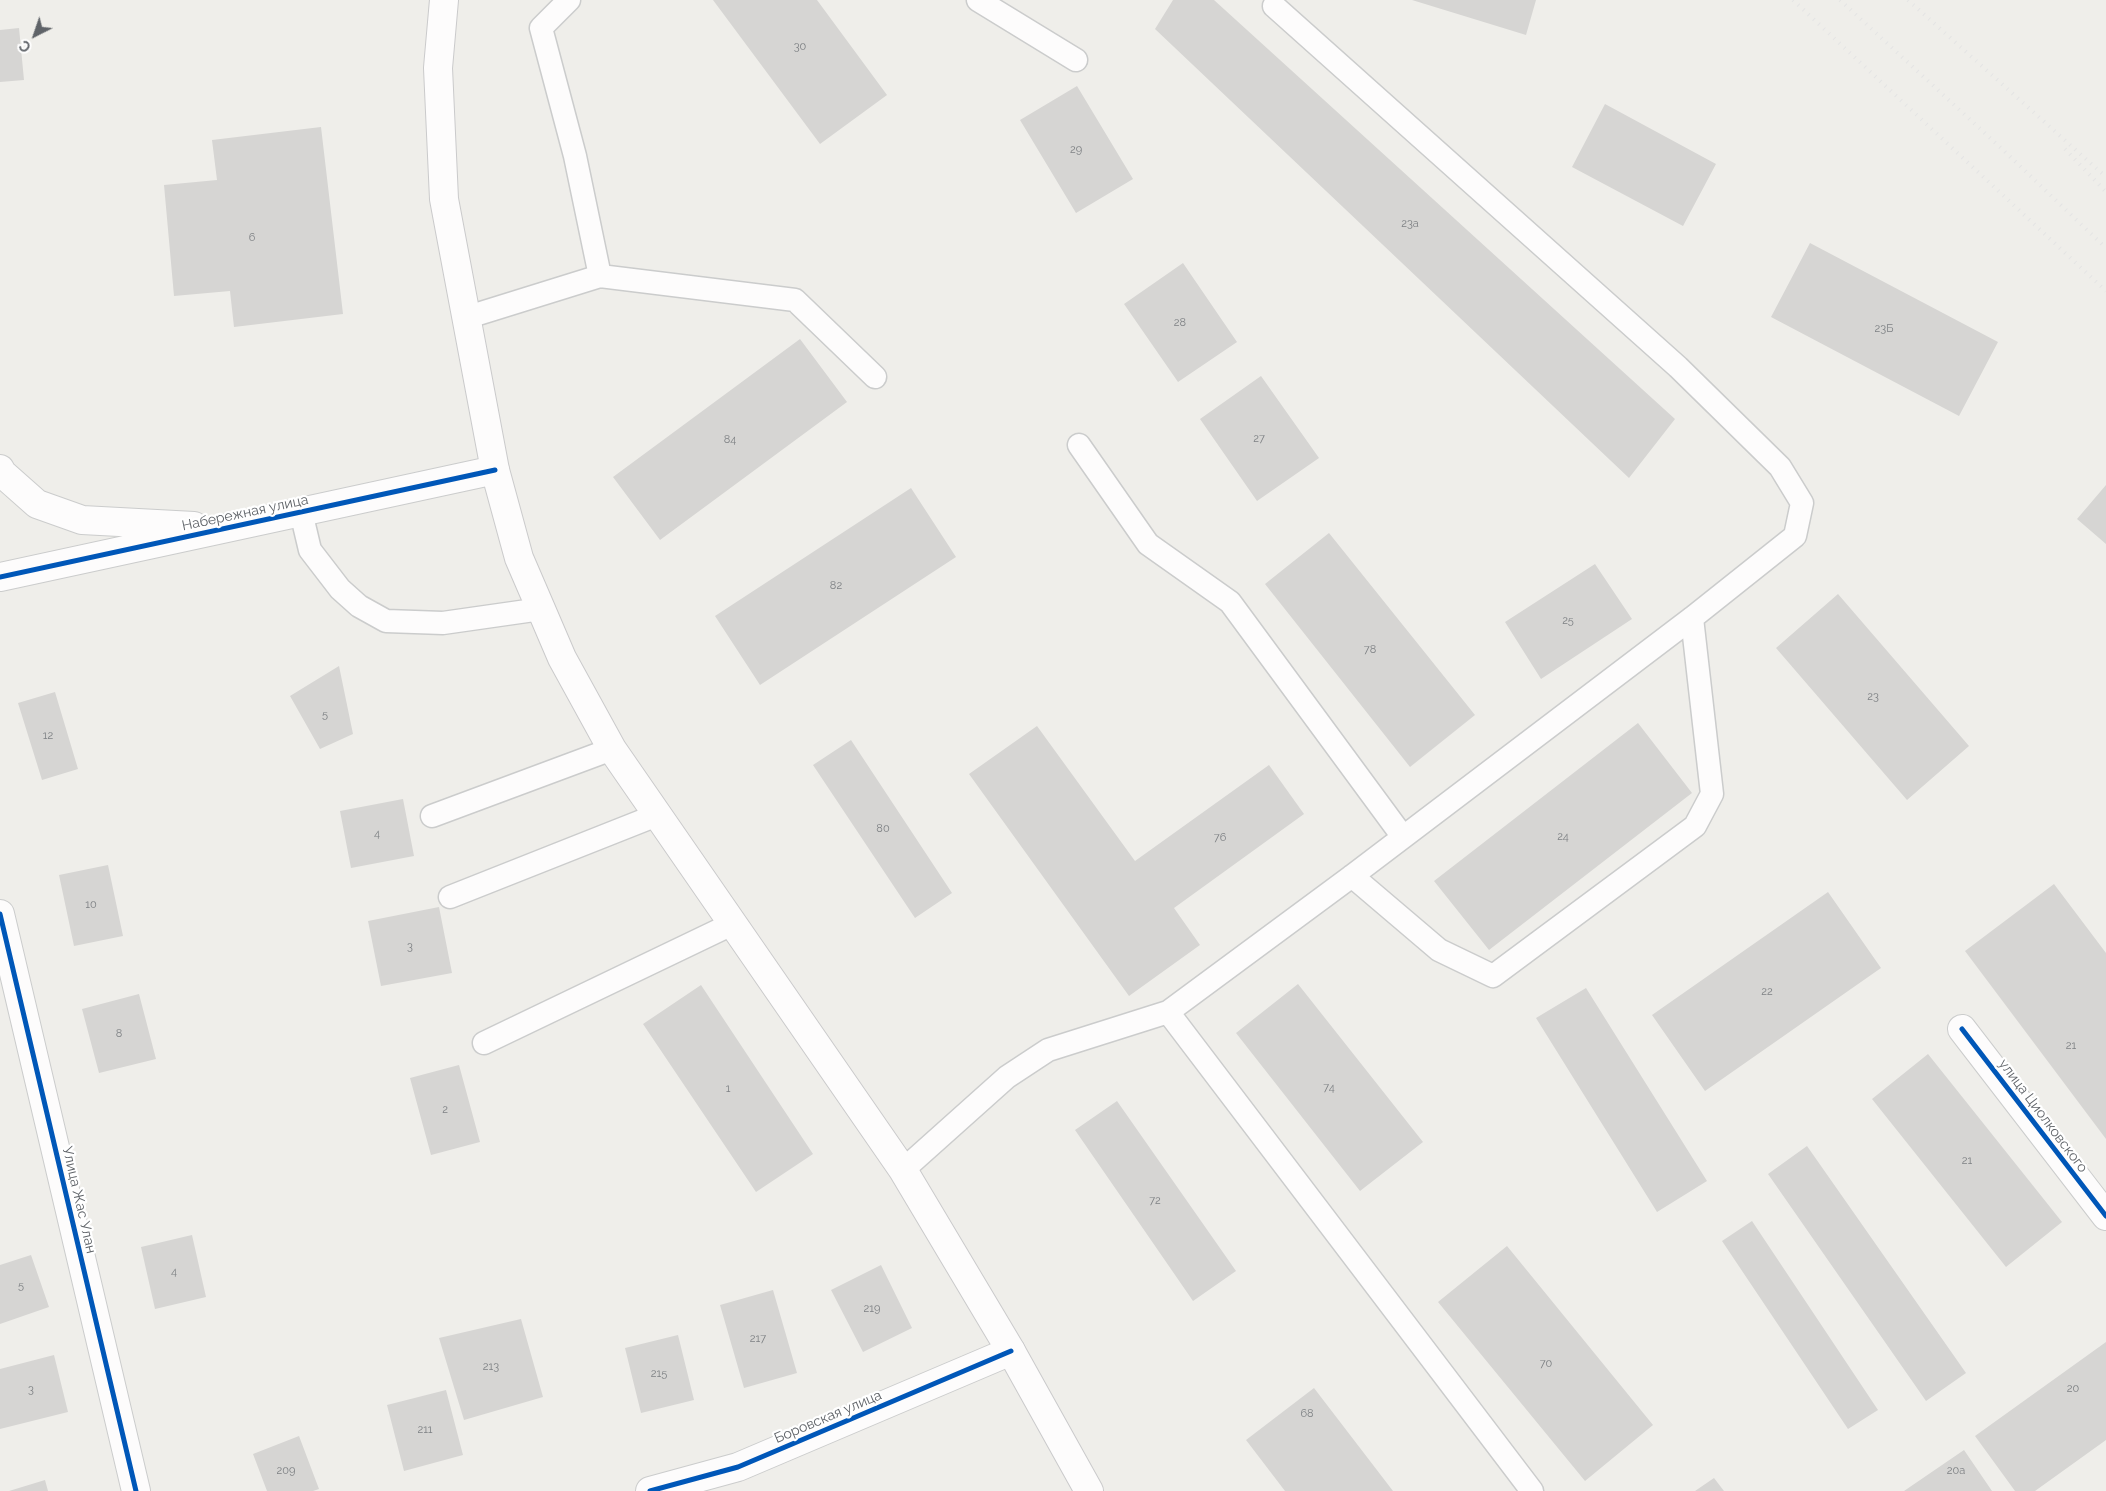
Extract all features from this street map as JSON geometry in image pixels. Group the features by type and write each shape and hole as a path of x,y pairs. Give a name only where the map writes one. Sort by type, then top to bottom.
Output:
{"street":[{"path":"444,0 438,68 444,199 465,318 495,470 519,558 562,658 612,749 903,1170 1011,1351 1089,1491"},
{"path":"0,469 2,473 37,504 82,520 229,528"},
{"name":"Набережная улица","path":"0,577 495,470"},
{"name":"Улица Жас Улан","path":"0,914 136,1491"},
{"name":"улица Циолковского","path":"1962,1029 2106,1216"},
{"name":"Боровская улица","path":"650,1491 738,1467 1011,1351"}],"lane":[{"path":"569,0 541,28 575,156 600,276"},
{"path":"978,0 1076,60"},
{"path":"903,1170 1007,1078 1048,1050 1168,1012 1352,876 1692,618 1795,536 1802,503 1780,467 1678,367 1274,6"},
{"path":"465,318 600,276 795,300 875,377"},
{"path":"1079,445 1148,544 1230,602 1403,837"},
{"path":"301,512 310,550 340,589 359,606 386,621 443,623 541,609"},
{"path":"1352,876 1438,950 1493,976 1695,826 1712,794 1692,618"},
{"path":"432,816 612,749"},
{"path":"450,897 657,815"},
{"path":"484,1043 732,924"},
{"path":"1168,1012 1532,1491"}],"building":[{"path":"713,0 817,0 887,95 820,144"},
{"path":"1173,0 1214,0 1675,419 1629,478 1155,29"},
{"path":"1412,0 1536,0 1526,35"},
{"path":"19,28 24,80 0,82 0,30"},
{"path":"1077,86 1133,179 1076,213 1020,120"},
{"path":"1605,104 1716,164 1683,226 1572,167"},
{"path":"321,127 343,314 234,327 230,291 174,296 164,185 217,180 212,140"},
{"path":"1810,243 1998,342 1959,416 1771,317"},
{"path":"1183,263 1237,342 1178,382 1124,304"},
{"path":"800,339 847,402 660,540 613,477"},
{"path":"1261,376 1319,458 1257,501 1200,419"},
{"path":"2106,485 2106,544 2077,519"},
{"path":"911,488 956,557 760,685 715,616"},
{"path":"1329,533 1475,715 1410,767 1265,584"},
{"path":"1595,564 1632,619 1541,679 1505,622"},
{"path":"1838,594 1969,746 1907,800 1776,648"},
{"path":"339,666 353,734 320,749 290,696"},
{"path":"55,692 78,769 42,780 18,703"},
{"path":"1638,723 1692,793 1489,950 1434,881"},
{"path":"1037,726 1135,861 1269,765 1304,814 1174,908 1200,945 1129,996 969,774"},
{"path":"851,740 952,893 915,918 813,765"},
{"path":"403,799 414,856 351,868 340,811"},
{"path":"108,865 123,936 74,946 59,875"},
{"path":"2054,884 2106,953 2106,1139 1965,951"},
{"path":"1828,892 1881,968 1705,1091 1652,1015"},
{"path":"439,907 452,973 381,986 368,921"},
{"path":"1298,984 1423,1142 1360,1191 1236,1033"},
{"path":"701,985 813,1154 756,1192 643,1024"},
{"path":"1586,988 1707,1181 1657,1212 1536,1018"},
{"path":"139,994 156,1059 99,1073 82,1009"},
{"path":"1928,1054 2062,1222 2006,1267 1872,1099"},
{"path":"459,1065 480,1142 431,1155 410,1078"},
{"path":"1117,1101 1236,1271 1193,1301 1075,1130"},
{"path":"1807,1146 1966,1373 1926,1401 1768,1174"},
{"path":"1752,1221 1878,1410 1848,1429 1722,1241"},
{"path":"192,1235 206,1297 155,1309 141,1247"},
{"path":"1507,1246 1653,1425 1585,1481 1438,1302"},
{"path":"31,1255 49,1307 0,1324 0,1265"},
{"path":"881,1265 912,1328 863,1352 831,1290"},
{"path":"773,1290 797,1373 744,1388 720,1305"},
{"path":"521,1319 543,1397 464,1420 439,1338"},
{"path":"678,1335 694,1400 641,1413 625,1348"},
{"path":"2106,1342 2106,1440 2035,1491 2015,1491 1975,1436"},
{"path":"54,1355 68,1412 0,1429 0,1369"},
{"path":"1314,1388 1393,1491 1285,1491 1246,1440"},
{"path":"446,1390 463,1455 404,1471 387,1405"},
{"path":"299,1436 319,1489 313,1491 267,1491 253,1454"},
{"path":"1964,1450 1992,1491 1904,1491"},
{"path":"1714,1478 1724,1491 1695,1491"},
{"path":"45,1480 48,1491 9,1491"}],"railway":[{"path":"1793,0 2106,291"},
{"path":"1840,0 2001,148 2106,248"},
{"path":"1908,0 2106,177"},
{"path":"2065,149 2106,192"}],"cycle path":[{"path":"0,577 495,470"},
{"path":"0,914 136,1491"},
{"path":"1962,1029 2106,1216"},
{"path":"650,1491 738,1467 1011,1351"}]}
